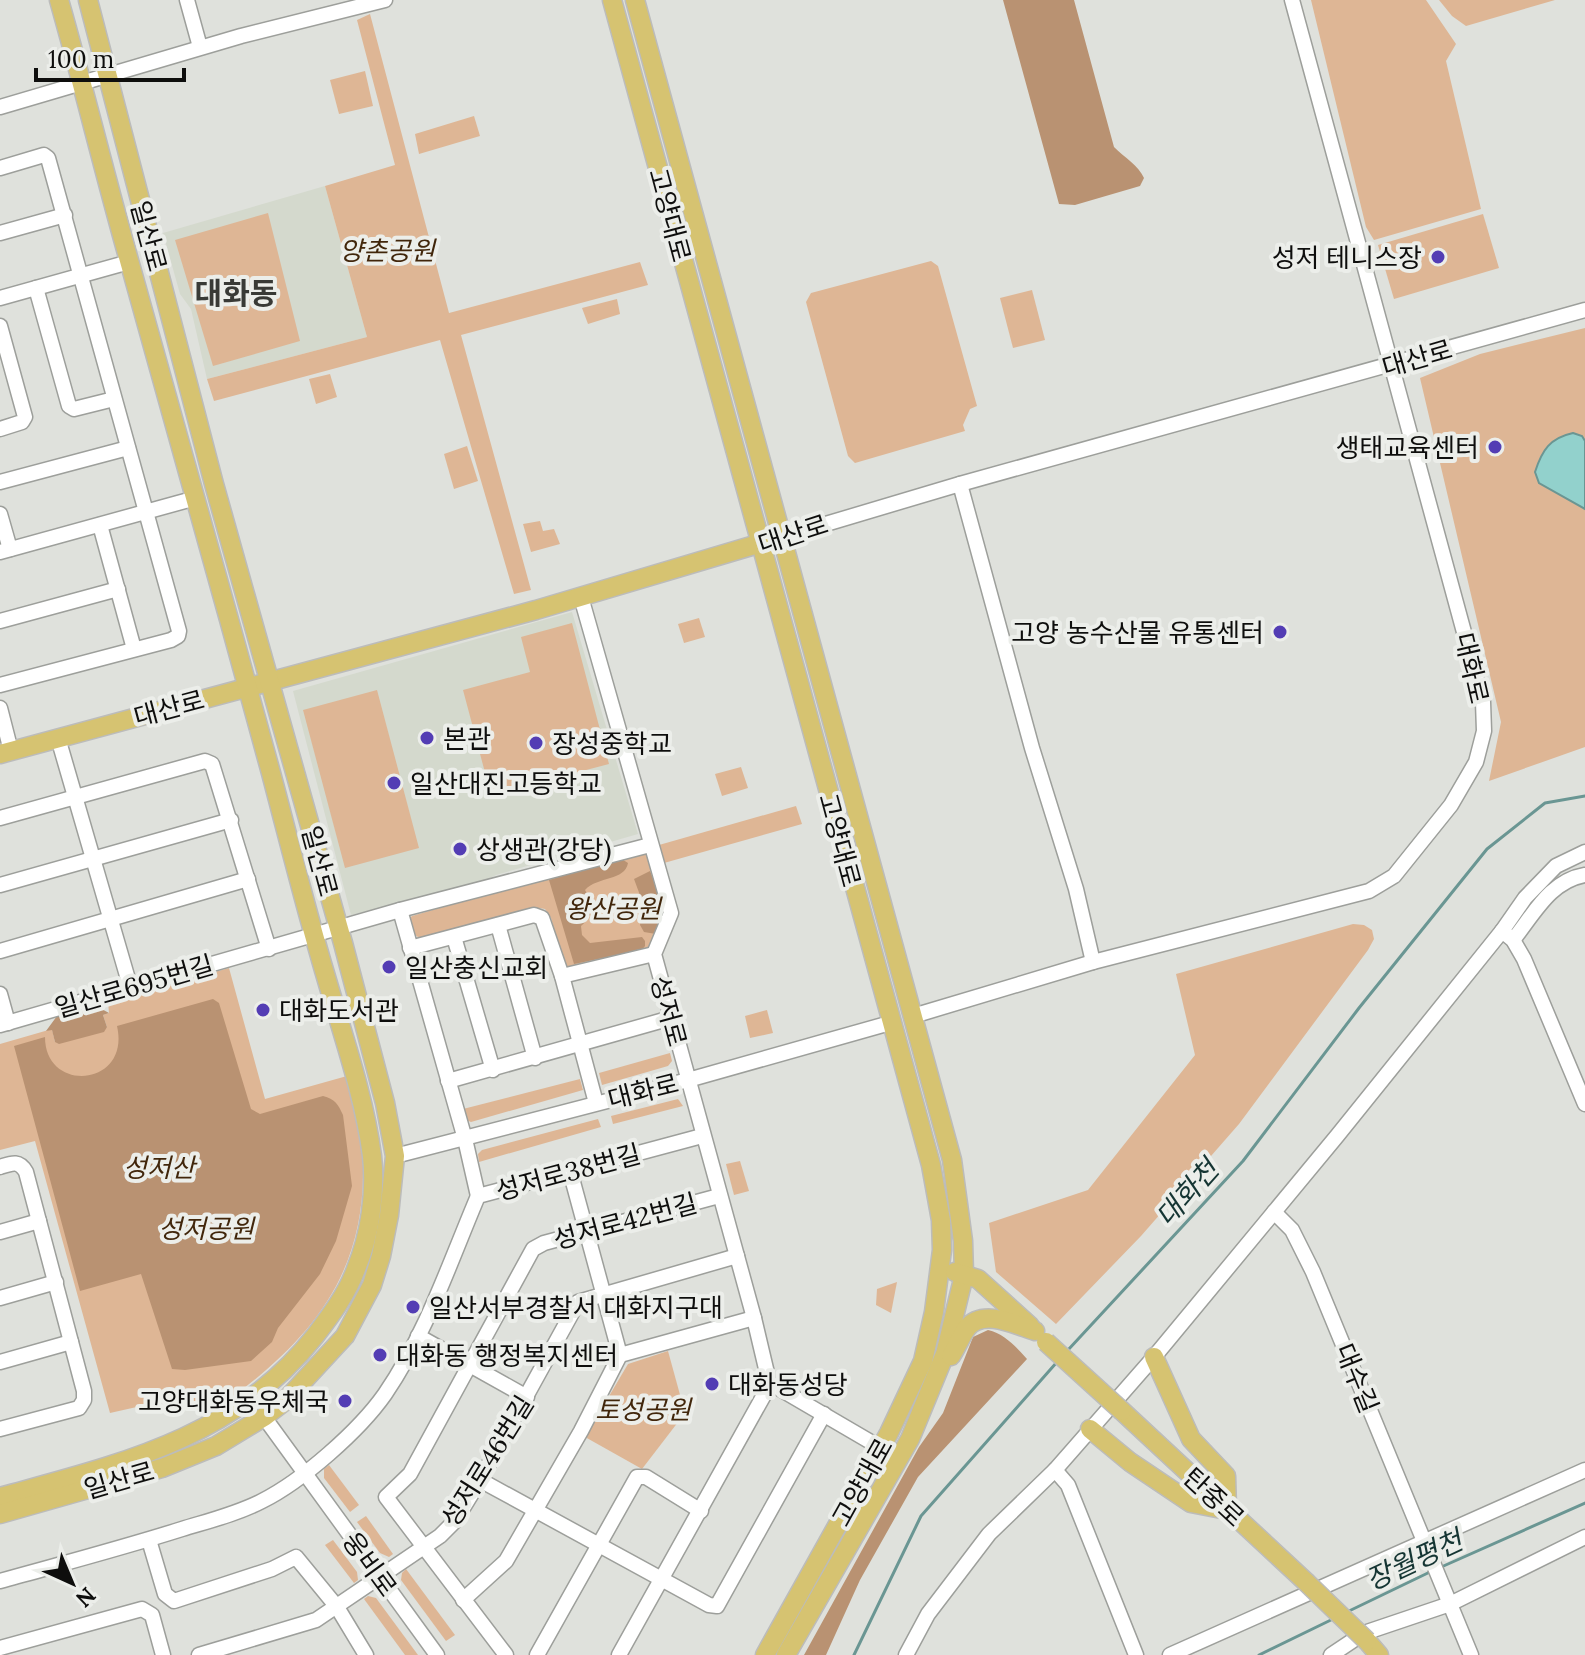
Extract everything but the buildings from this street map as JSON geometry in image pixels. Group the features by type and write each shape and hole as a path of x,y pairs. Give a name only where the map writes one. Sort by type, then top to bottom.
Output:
{"main road":[{"name":"일산로","path":"0,1497 145,1455 206,1429 269,1385 304,1350 348,1286 364,1247 371,1206 372,1163 357,1083 59,0"},
{"name":"일산로","path":"0,1514 162,1468 216,1446 285,1401 345,1336 372,1285 386,1228 395,1156 385,1103 214,484 88,0"},
{"name":"고양대로","path":"612,0 931,1165 941,1220 941,1268 923,1361 881,1448 765,1655"},
{"name":"고양대로","path":"635,0 952,1160 963,1241 964,1275 945,1354 931,1394 910,1439 786,1655"},
{"name":"대산로","path":"6,752 581,597 782,537"},
{"path":"941,1268 978,1279 1040,1336"},
{"path":"931,1394 967,1328 973,1323 991,1319 1040,1336"},
{"name":"탄중로","path":"1040,1336 1370,1643"},
{"path":"1090,1429 1130,1462 1191,1503 1227,1510 1226,1476 1191,1439 1154,1357"}],"street":[{"path":"187,0 200,47"},
{"path":"0,107 200,47 385,0"},
{"name":"대화로","path":"913,1016 1093,962 1369,891 1394,876 1451,805 1476,762 1484,731 1483,702 1292,0"},
{"path":"0,168 44,155 48,158 178,636 0,685"},
{"path":"0,233 65,215"},
{"path":"0,298 129,262"},
{"path":"36,288 69,406 74,409 115,403"},
{"name":"대산로","path":"782,537 960,484 1585,310"},
{"path":"0,326 25,417 22,422 0,429"},
{"path":"0,482 128,448"},
{"path":"960,484 1032,748 1076,889 1093,962"},
{"path":"0,514 5,550 196,498"},
{"path":"100,525 134,649"},
{"path":"0,621 118,589"},
{"name":"성저로","path":"581,597 671,913 654,954 754,1318 768,1382"},
{"path":"0,708 6,752"},
{"path":"58,738 130,986"},
{"path":"0,818 205,761 212,764 269,949"},
{"path":"0,885 231,820"},
{"name":"일산로695번길","path":"4,1024 400,910 650,845"},
{"path":"1585,852 1556,866 1525,898 1508,936 1585,1104"},
{"path":"906,1655 928,1614 989,1534 1055,1470 1154,1357 1508,936 1552,889 1585,875"},
{"path":"0,951 248,879"},
{"path":"400,910 465,1139 478,1196"},
{"path":"410,948 534,915 542,918 562,976 596,1103"},
{"path":"498,925 535,1058"},
{"path":"454,937 493,1070"},
{"path":"562,976 654,954"},
{"path":"0,994 4,1024"},
{"path":"448,1081 671,1018"},
{"name":"대화로","path":"395,1156 688,1080 890,1023"},
{"name":"성저로38번길","path":"303,1473 330,1452 386,1392 418,1336 478,1196 702,1136"},
{"path":"0,1167 16,1162 22,1165 56,1282 84,1400 79,1408 0,1429"},
{"path":"463,1600 506,1561 620,1355 570,1171"},
{"name":"성저로42번길","path":"386,1497 410,1474 533,1249 544,1243 719,1196"},
{"name":"대수길","path":"1274,1212 1292,1230 1313,1272 1471,1655"},
{"path":"0,1232 39,1221"},
{"name":"성저로46번길","path":"423,1547 455,1521 578,1302 737,1256"},
{"path":"0,1298 56,1282"},
{"path":"620,1355 754,1318"},
{"path":"418,1336 527,1397"},
{"path":"0,1362 71,1342"},
{"path":"619,1655 701,1511 764,1395 768,1382 881,1448"},
{"path":"480,1480 660,1580 709,1605 717,1606 824,1414"},
{"name":"웅비로","path":"264,1417 437,1655"},
{"path":"1055,1470 1068,1485 1136,1655"},
{"path":"1170,1655 1426,1548 1585,1470"},
{"path":"0,1581 149,1540 261,1502 303,1473"},
{"path":"537,1655 637,1477 646,1477 701,1511"},
{"name":"성저로46번길","path":"386,1497 506,1655"},
{"path":"1331,1655 1370,1643 1447,1599 1585,1537"},
{"path":"149,1540 165,1594 174,1601 272,1569 296,1557 337,1607 366,1655"},
{"path":"199,1655 316,1620 423,1547"},
{"path":"0,1648 142,1609 152,1615 163,1655"}],"shaded area":[{"path":"325,186 367,337 207,379 191,309 180,294 163,233"},
{"path":"572,612 638,834 496,875 482,882 351,915 293,691"}],"green space":[{"path":"1003,0 1074,0 1114,147 1142,174 1144,178 1140,186 1075,205 1059,204"},
{"path":"1311,0 1426,0 1456,44 1446,61 1481,209 1374,240 1366,227"},
{"path":"1439,0 1555,0 1466,26 1452,16"},
{"name":"양촌공원","path":"370,14 449,313 640,262 648,285 461,335 531,590 514,594 440,340 214,401 207,379 367,337 325,186 395,165 357,20"},
{"path":"365,71 373,106 339,114 330,80"},
{"path":"474,116 480,136 419,154 415,134"},
{"path":"268,213 300,341 213,366 175,240"},
{"name":"성저 테니스장","path":"1483,214 1499,268 1394,299 1378,245"},
{"path":"931,261 938,266 977,406 970,409 963,425 965,431 855,463 848,456 806,302 811,293"},
{"path":"1032,290 1045,340 1013,348 1000,298"},
{"path":"617,299 620,314 588,324 582,308"},
{"path":"1585,328 1585,747 1489,781 1501,722 1420,378 1480,354"},
{"path":"330,374 337,397 316,404 309,379"},
{"path":"467,446 478,481 454,489 444,454"},
{"path":"540,521 543,531 554,529 560,544 531,552 523,524"},
{"path":"699,618 705,637 684,643 678,624"},
{"path":"572,623 609,764 491,795 463,690 530,672 521,637"},
{"path":"377,690 419,848 345,868 303,710"},
{"path":"741,767 748,788 722,796 715,774"},
{"path":"796,806 802,824 664,863 659,845"},
{"name":"왕산공원","path":"639,850 647,853 662,902 660,923 648,950 565,971 551,918 545,909 539,908 423,940 413,934 408,920 412,916"},
{"path":"620,858 628,863 622,873 585,890 591,909 581,926 582,935 590,943 642,937 645,946 642,950 574,964 549,880"},
{"path":"650,871 660,902 656,934 644,932 640,925 644,906 634,879"},
{"path":"1353,924 1372,930 1374,939 1368,950 1239,1124 1141,1236 1056,1324 996,1272 989,1223 1088,1190 1195,1055 1176,974"},
{"name":"성저산","path":"229,968 265,1099 347,1076 363,1155 361,1210 352,1248 338,1283 319,1314 295,1342 268,1369 203,1418 190,1395 110,1413 35,1141 0,1150 0,1044 52,1029 55,1042 107,1027 103,1015 109,1013 108,1002"},
{"name":"성저산","path":"213,999 219,1003 251,1109 260,1114 323,1096 338,1105 343,1115 352,1186 336,1241 320,1274 278,1328 272,1342 251,1361 172,1369 141,1274 80,1291 14,1046 45,1037 49,1055 58,1068 71,1075 86,1076 100,1071 112,1061 118,1046 117,1026"},
{"path":"93,1007 109,1013 103,1015 107,1027 104,1032 59,1044 55,1042 52,1030 46,1031 57,1016"},
{"path":"767,1010 773,1033 750,1038 745,1016"},
{"path":"670,1053 672,1061 668,1066 602,1085 599,1073"},
{"path":"580,1079 583,1090 471,1122 466,1120 463,1109"},
{"path":"678,1099 683,1106 613,1124 611,1116"},
{"path":"598,1119 601,1127 479,1162 478,1154 482,1150"},
{"path":"740,1161 749,1191 734,1195 726,1164"},
{"path":"897,1282 891,1313 876,1305 877,1289"},
{"path":"988,1330 1005,1338 1027,1359 918,1477 860,1580 826,1655 804,1655 919,1447 943,1413 973,1337"},
{"name":"토성공원","path":"668,1351 685,1413 642,1469 585,1437 628,1364"},
{"path":"329,1465 359,1505 350,1512 324,1478 324,1469"},
{"path":"366,1516 393,1554 389,1557 380,1553 357,1522"},
{"path":"333,1540 357,1572 358,1580 354,1583 325,1545"},
{"path":"406,1569 455,1635 446,1641 401,1580"},
{"path":"368,1596 376,1598 418,1655 405,1655 364,1599"}],"water":[{"path":"1573,433 1582,436 1585,441 1585,509 1539,483 1535,472 1548,446 1558,438"}],"waterway":[{"name":"대화천","path":"1068,1350 1243,1161 1359,1008 1487,849 1545,803 1585,796"},
{"name":"대화천","path":"854,1655 921,1516 1057,1362"},
{"name":"장월평천","path":"1439,1568 1585,1503"},
{"name":"장월평천","path":"1349,1611 1432,1571"},
{"name":"장월평천","path":"1259,1655 1335,1618"}],"place":[{"name":"성저 테니스장","path":"1438,257"},
{"name":"생태교육센터","path":"1495,447"},
{"name":"고양 농수산물 유통센터","path":"1280,632"},
{"name":"본관","path":"427,738"},
{"name":"장성중학교","path":"536,743"},
{"name":"일산대진고등학교","path":"394,783"},
{"name":"상생관(강당)","path":"460,849"},
{"name":"일산충신교회","path":"389,967"},
{"name":"대화도서관","path":"263,1010"},
{"name":"일산서부경찰서 대화지구대","path":"413,1307"},
{"name":"대화동 행정복지센터","path":"380,1355"},
{"name":"대화동성당","path":"712,1384"},
{"name":"고양대화동우체국","path":"345,1401"}],"district":[{"name":"대화동","path":"236,293"}],"park label":[{"name":"성저공원","path":"206,1228"}]}
